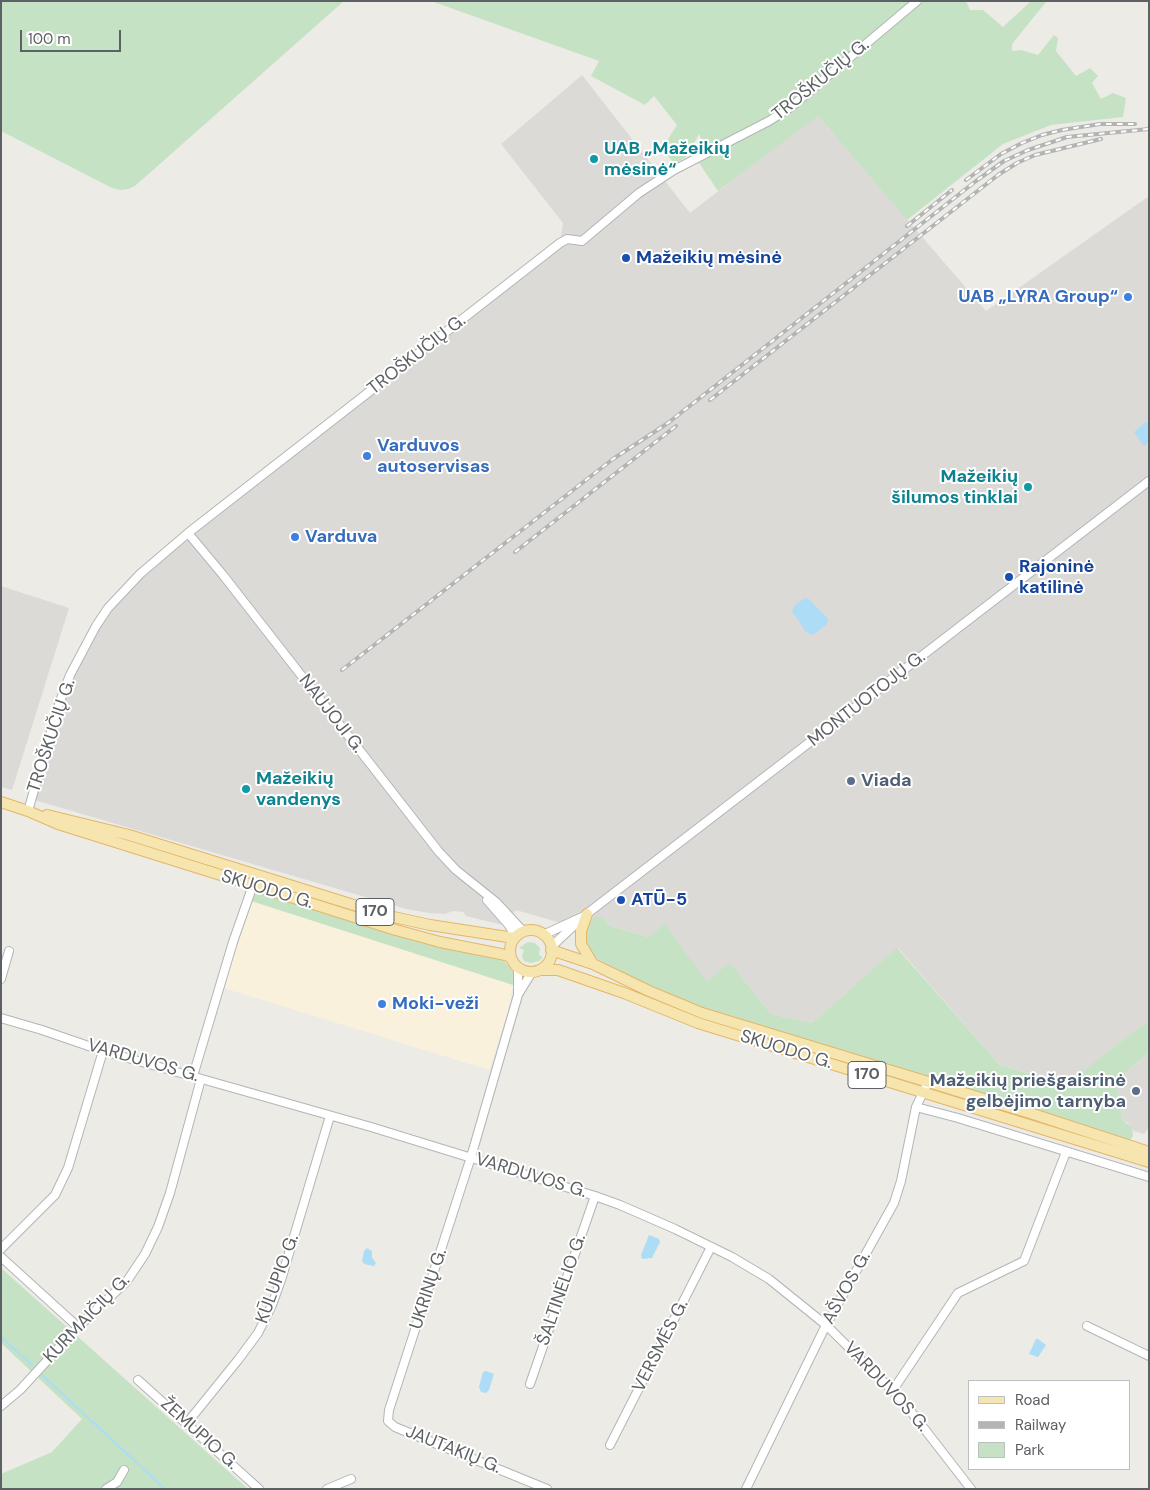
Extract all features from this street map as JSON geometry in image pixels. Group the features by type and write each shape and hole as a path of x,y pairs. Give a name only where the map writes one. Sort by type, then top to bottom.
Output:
{"main road":[{"name":"SKUODO G.","path":"1,802 67,827 415,936 510,957"},
{"name":"SKUODO G.","path":"28,811 129,835 407,921 515,938"},
{"path":"585,915 580,938 583,950 593,964"},
{"path":"526,931 535,931 543,935 551,949 550,960 536,971 518,968 510,957 511,945 515,938 526,931"},
{"name":"SKUODO G.","path":"551,949 593,964 649,991 702,1013 1149,1152"},
{"name":"SKUODO G.","path":"536,971 558,970 624,992 698,1023 1149,1162"}],"street":[{"name":"TROŠKUČIŲ G.","path":"28,811 59,704 84,645 108,608 162,554 560,243 567,240 582,241 639,193 674,170 769,121 790,107 917,1"},
{"name":"MONTUOTOJŲ G.","path":"551,949 585,915 1149,481"},
{"name":"NAUJOJI G.","path":"188,533 223,575 439,852 456,870 496,902 521,929 526,931"},
{"name":"KURMAIČIŲ G.","path":"1,1406 20,1390 78,1327 127,1281 145,1254 158,1227 170,1193 197,1077 233,942 253,885"},
{"name":"NAUJOJI G.","path":"480,890 508,924 515,938"},
{"name":"MONTUOTOJŲ G.","path":"543,935 585,915"},
{"path":"1,979 9,951"},
{"path":"518,968 518,995"},
{"path":"518,995 536,971"},
{"name":"UKRINŲ G.","path":"388,1421 393,1399 471,1157 518,995"},
{"name":"VARDUVOS G.","path":"1,1018 26,1024 103,1051 471,1157 594,1196 635,1211 711,1246 754,1269 826,1325 892,1390 918,1419 971,1489"},
{"path":"1,1249 55,1195 68,1168 103,1051"},
{"name":"AŠVOS G.","path":"746,1489 826,1325 894,1203 901,1181 916,1107 928,1082"},
{"path":"916,1107 958,1118 1149,1177"},
{"name":"KŪLUPIO G.","path":"187,1423 258,1333 272,1305 330,1116"},
{"path":"892,1390 958,1293 1024,1261 1066,1152"},
{"name":"ŠALTINĖLIO G.","path":"530,1384 594,1196"},
{"name":"VERSMĖS G.","path":"610,1444 711,1246"},
{"path":"1,1257 78,1327"},
{"path":"1087,1326 1149,1356"},
{"name":"ŽEMUPIO G.","path":"138,1380 260,1489"},
{"name":"JAUTAKIŲ G.","path":"388,1421 395,1427 547,1489"},
{"path":"106,1489 117,1482 124,1470"},
{"path":"327,1489 351,1479"}],"shaded area":[{"path":"582,75 690,213 817,115 986,311 1149,196 1149,1020 1067,1084 1000,1065 898,948 812,1023 771,1014 732,965 726,965 707,983 665,925 648,937 610,926 603,918 585,930 516,910 503,925 466,916 463,912 453,911 445,914 406,909 31,799 59,704 96,626 140,574 560,243 563,223 501,144"},
{"path":"1,586 69,608 12,790 1,787"},
{"path":"251,901 513,985 508,1011 489,1070 224,988"},
{"path":"1149,1052 1149,1127 1144,1134 1134,1131 1128,1123 1122,1120 1117,1087 1121,1077"}],"green space":[{"path":"1,1 344,1 135,186 120,190 112,188 1,131"},
{"path":"431,1 966,1 970,10 983,10 1003,27 1031,1 1045,1 1012,44 1012,51 1021,50 1038,55 1054,35 1058,38 1056,51 1076,76 1090,68 1098,76 1092,83 1101,99 1113,93 1126,98 1123,117 1051,125 1003,144 907,220 818,116 718,191 699,163 709,157 699,134 686,157 675,164 662,149 677,125 654,96 645,105 591,76 599,61"},
{"path":"259,892 421,943 501,960 514,973 513,985 251,901 256,893"},
{"path":"596,916 603,918 610,926 648,937 665,924 707,982 726,965 732,965 771,1014 812,1023 897,948 1000,1065 1066,1084 1149,1020 1149,1052 1121,1077 1117,1087 1122,1120 1132,1127 1133,1136 1129,1141 695,1006 653,988 592,956 585,946 585,930"},
{"path":"528,942 535,943 540,948 539,955 543,957 539,961 531,963 524,961 522,957 524,950 519,948"},
{"path":"1,1268 248,1489 1,1489 1,1474 52,1452 82,1419 1,1343"}],"water":[{"path":"1146,422 1149,423 1149,442 1144,446 1134,432"},
{"path":"805,598 809,599 828,619 827,624 813,635 806,632 792,611 795,605"},
{"path":"649,1235 659,1239 660,1242 652,1258 642,1259 641,1255"},
{"path":"367,1248 372,1251 372,1258 376,1263 374,1266 364,1264 362,1261 364,1251"},
{"path":"1036,1339 1046,1345 1038,1357 1029,1354"},
{"path":"486,1371 494,1374 489,1390 486,1393 481,1392 479,1387 483,1372"}],"waterway":[{"path":"1,1337 32,1365"},
{"path":"43,1376 165,1489"}],"railway":[{"path":"966,180 1001,154 1042,135 1100,124 1135,124"},
{"path":"342,670 613,459 668,423 1004,161 1028,150 1067,137 1149,129"},
{"path":"710,400 998,175 1017,163 1035,155 1101,139"},
{"path":"907,226 952,190"},
{"path":"515,552 676,426"}],"place":[{"name":"UAB „Mažeikių mėsinė“","path":"594,159"},
{"name":"Mažeikių mėsinė","path":"626,258"},
{"name":"UAB „LYRA Group“","path":"1128,297"},
{"name":"Varduvos autoservisas","path":"367,456"},
{"name":"Mažeikių šilumos tinklai","path":"1028,487"},
{"name":"Varduva","path":"295,537"},
{"name":"Rajoninė katilinė","path":"1009,577"},
{"name":"Viada","path":"851,781"},
{"name":"Mažeikių vandenys","path":"246,789"},
{"name":"ATŪ-5","path":"621,900"},
{"name":"Moki-veži","path":"382,1004"},
{"name":"Mažeikių priešgaisrinė gelbėjimo tarnyba","path":"1136,1091"}]}
